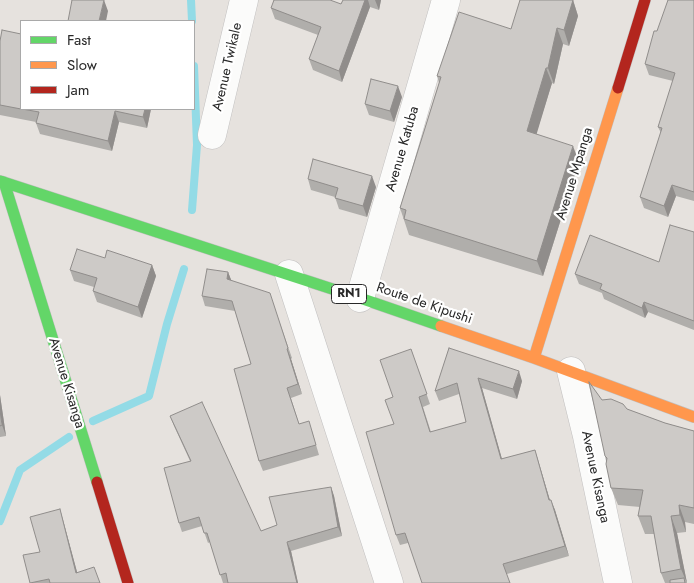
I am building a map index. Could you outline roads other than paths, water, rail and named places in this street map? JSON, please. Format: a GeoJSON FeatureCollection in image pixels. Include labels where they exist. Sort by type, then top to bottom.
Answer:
{"type":"FeatureCollection","features":[{"type":"Feature","properties":{"kind":"main road","name":"Avenue Mpanga"},"geometry":{"type":"LineString","coordinates":[[534,358],[645,0]]}},
{"type":"Feature","properties":{"kind":"main road","name":"Route de Kipushi"},"geometry":{"type":"LineString","coordinates":[[2,181],[360,298],[571,371],[694,417]]}},
{"type":"Feature","properties":{"kind":"main road","name":"Avenue Kisanga"},"geometry":{"type":"LineString","coordinates":[[2,181],[128,583]]}},
{"type":"Feature","properties":{"kind":"street","name":"Avenue Twikale"},"geometry":{"type":"LineString","coordinates":[[212,135],[244,0]]}},
{"type":"Feature","properties":{"kind":"street","name":"Avenue Katuba"},"geometry":{"type":"LineString","coordinates":[[360,298],[446,0]]}},
{"type":"Feature","properties":{"kind":"street"},"geometry":{"type":"LineString","coordinates":[[289,274],[389,583]]}},
{"type":"Feature","properties":{"kind":"street","name":"Avenue Kisanga"},"geometry":{"type":"LineString","coordinates":[[571,371],[618,583]]}},
{"type":"Feature","properties":{"kind":"waterway"},"geometry":{"type":"LineString","coordinates":[[191,0],[192,20]]}},
{"type":"Feature","properties":{"kind":"waterway"},"geometry":{"type":"LineString","coordinates":[[192,210],[197,145],[195,92]]}},
{"type":"Feature","properties":{"kind":"waterway"},"geometry":{"type":"LineString","coordinates":[[93,421],[149,396],[167,324],[184,269]]}},
{"type":"Feature","properties":{"kind":"waterway"},"geometry":{"type":"LineString","coordinates":[[0,521],[20,470],[69,437]]}}]}
